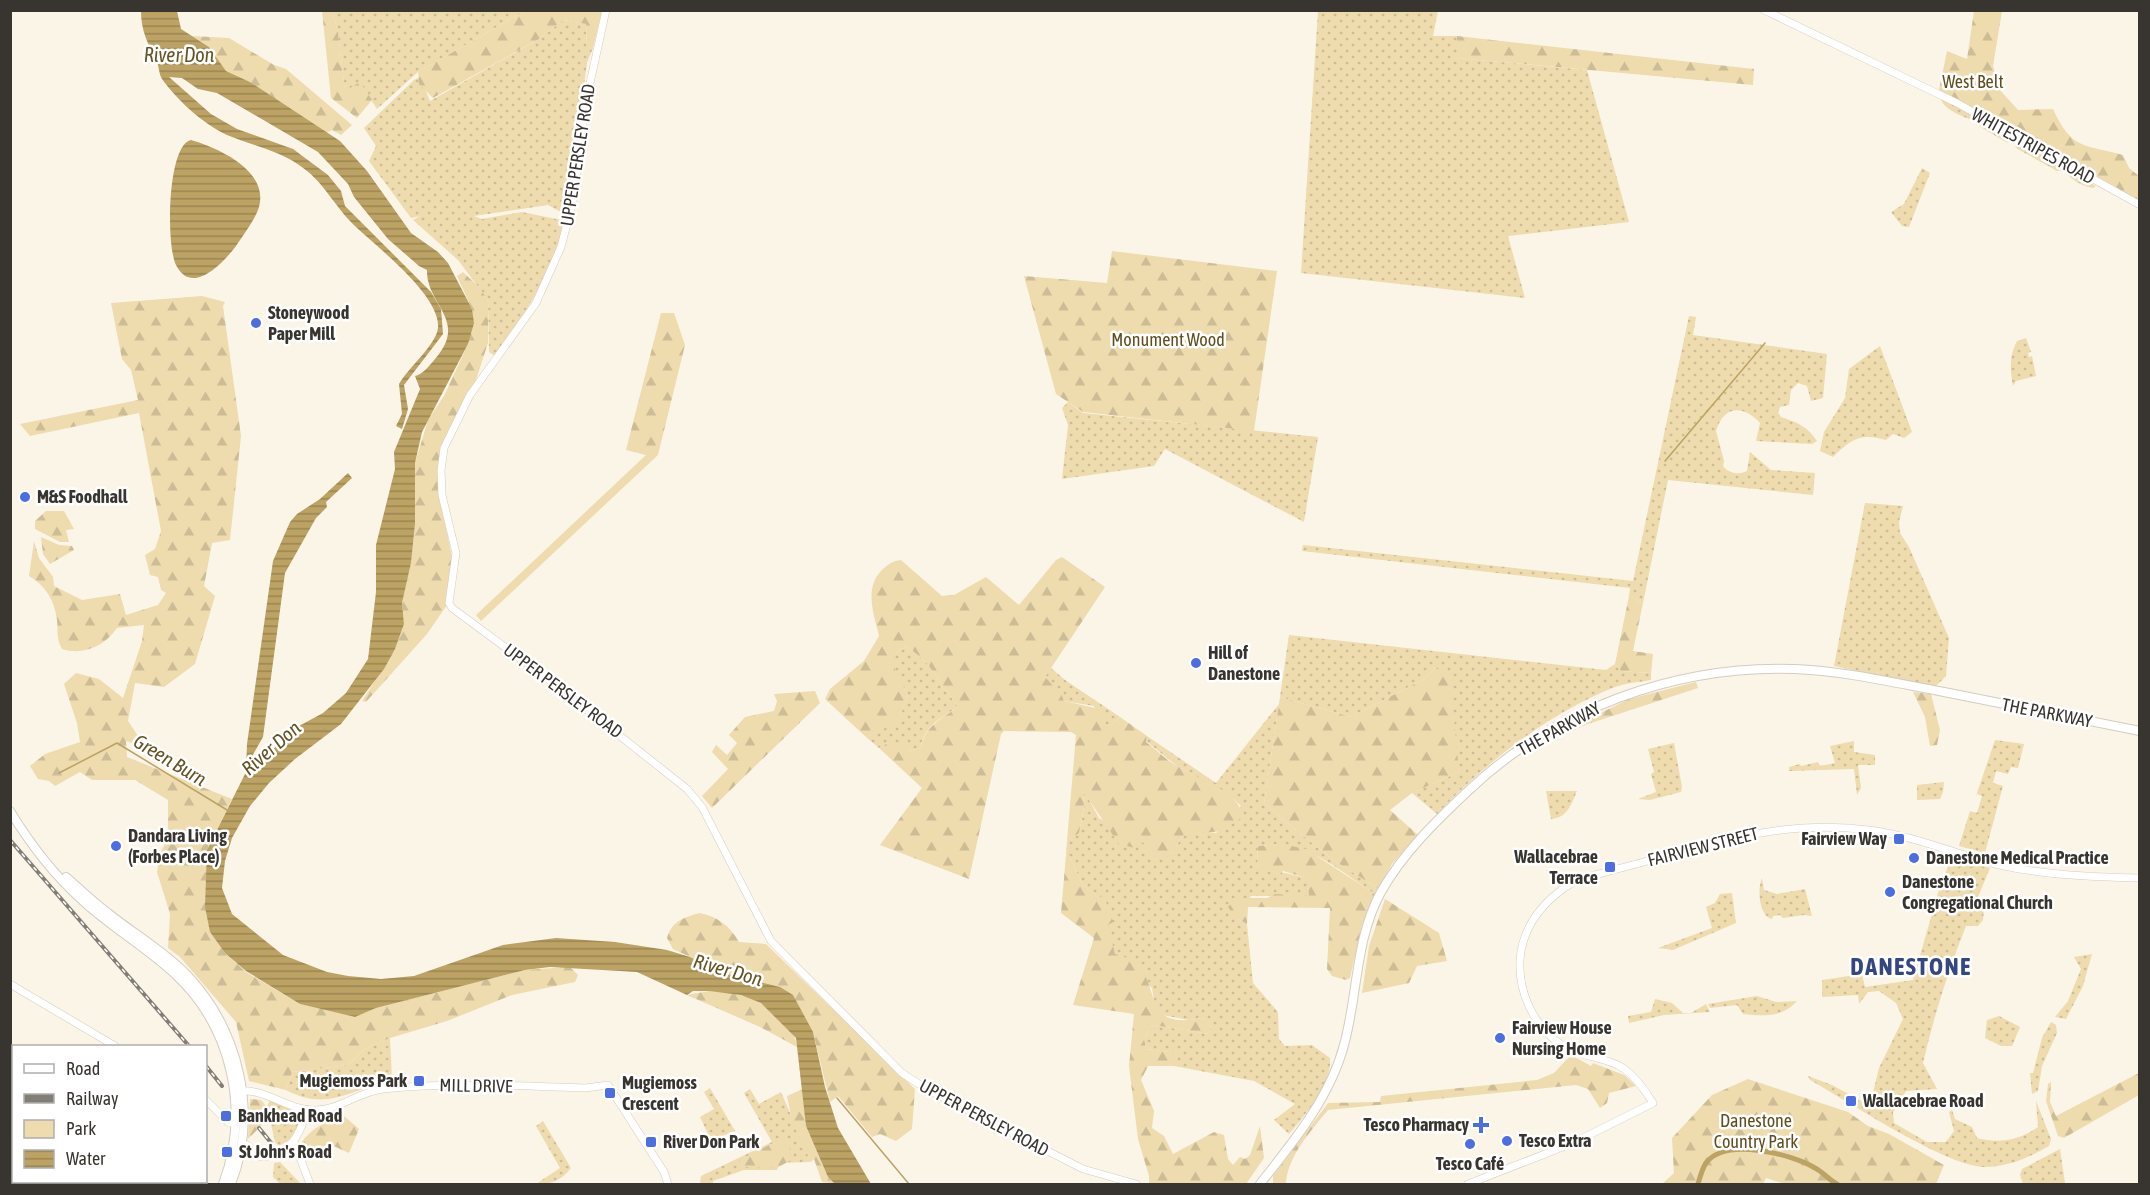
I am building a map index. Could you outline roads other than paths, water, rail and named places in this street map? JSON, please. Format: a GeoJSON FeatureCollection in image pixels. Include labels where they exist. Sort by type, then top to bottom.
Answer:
{"type":"FeatureCollection","features":[{"type":"Feature","properties":{"kind":"main road","name":"THE PARKWAY"},"geometry":{"type":"LineString","coordinates":[[1262,1183],[1302,1129],[1328,1087],[1343,1049],[1353,1009],[1366,930],[1374,906],[1390,878],[1421,838],[1482,778],[1528,743],[1572,717],[1636,692],[1689,678],[1741,670],[1791,669],[1885,681],[2139,731]]}},
{"type":"Feature","properties":{"kind":"main road"},"geometry":{"type":"LineString","coordinates":[[10,811],[38,851],[83,902],[166,966],[195,996],[220,1038],[238,1091],[242,1142],[231,1185]]}},
{"type":"Feature","properties":{"kind":"main road"},"geometry":{"type":"LineString","coordinates":[[223,1185],[235,1132],[238,1091]]}},
{"type":"Feature","properties":{"kind":"street","name":"UPPER PERSLEY ROAD"},"geometry":{"type":"LineString","coordinates":[[606,10],[585,106],[574,197],[561,247],[536,303],[465,404],[444,448],[441,471],[442,495],[456,553],[449,603],[452,608],[552,682],[687,789],[702,807],[771,941],[902,1073],[928,1090],[1083,1169],[1136,1185]]}},
{"type":"Feature","properties":{"kind":"street","name":"WHITESTRIPES ROAD"},"geometry":{"type":"LineString","coordinates":[[1764,10],[1957,103],[2139,205]]}},
{"type":"Feature","properties":{"kind":"street","name":"FAIRVIEW STREET"},"geometry":{"type":"LineString","coordinates":[[1468,1185],[1574,1143],[1653,1102],[1643,1087],[1622,1067],[1571,1050],[1544,1031],[1524,994],[1520,967],[1525,934],[1552,896],[1575,881],[1732,838],[1818,827],[1895,834],[1990,862],[2038,872],[2139,878]]}},
{"type":"Feature","properties":{"kind":"street"},"geometry":{"type":"LineString","coordinates":[[10,984],[112,1045]]}},
{"type":"Feature","properties":{"kind":"street","name":"MILL DRIVE"},"geometry":{"type":"LineString","coordinates":[[238,1091],[259,1092],[307,1110],[333,1109],[382,1089],[431,1085],[585,1088],[608,1085],[664,1172],[668,1185]]}},
{"type":"Feature","properties":{"kind":"street"},"geometry":{"type":"LineString","coordinates":[[207,1101],[229,1123]]}},
{"type":"Feature","properties":{"kind":"street"},"geometry":{"type":"LineString","coordinates":[[247,1145],[259,1156],[268,1157],[294,1142],[299,1136],[307,1110]]}},
{"type":"Feature","properties":{"kind":"street"},"geometry":{"type":"LineString","coordinates":[[294,1142],[310,1185]]}},
{"type":"Feature","properties":{"kind":"water","name":"River Don"},"geometry":{"type":"Polygon","coordinates":[[[141,11],[177,11],[181,29],[209,47],[226,71],[250,82],[340,141],[367,171],[411,233],[438,252],[448,263],[472,309],[474,323],[468,344],[422,432],[415,463],[415,524],[411,563],[402,603],[404,624],[395,649],[384,669],[341,724],[295,759],[269,783],[250,806],[232,838],[225,861],[222,888],[232,914],[283,955],[327,972],[348,976],[381,979],[414,976],[503,945],[556,938],[615,942],[667,950],[690,957],[727,974],[780,987],[793,995],[813,1032],[825,1087],[838,1128],[871,1184],[835,1184],[828,1177],[806,1126],[796,1038],[761,1003],[741,995],[693,991],[687,995],[637,972],[550,967],[525,970],[376,1008],[355,1017],[300,1004],[246,971],[225,953],[210,932],[205,907],[207,850],[246,772],[247,744],[273,561],[290,522],[348,473],[352,478],[326,502],[327,507],[316,518],[285,573],[263,737],[251,758],[253,767],[299,726],[323,713],[346,693],[368,659],[376,592],[376,545],[395,469],[394,452],[420,389],[415,376],[423,372],[435,359],[448,334],[447,323],[441,309],[443,334],[404,385],[408,409],[402,429],[396,426],[402,414],[399,384],[432,342],[438,328],[436,315],[429,300],[403,270],[350,221],[307,171],[282,155],[227,135],[200,118],[183,103],[161,77],[141,18],[141,11]],[[169,77],[211,114],[237,129],[293,149],[328,175],[341,191],[345,206],[431,292],[441,309],[428,282],[427,270],[419,266],[388,239],[354,197],[348,184],[318,152],[217,93],[198,89],[182,78],[169,77]]]}},
{"type":"Feature","properties":{"kind":"water"},"geometry":{"type":"Polygon","coordinates":[[[191,140],[215,149],[239,163],[257,182],[260,194],[255,217],[231,253],[208,274],[190,278],[183,274],[176,265],[170,218],[173,176],[177,159],[183,146],[191,140]]]}},
{"type":"Feature","properties":{"kind":"waterway"},"geometry":{"type":"LineString","coordinates":[[1665,461],[1765,343]]}},
{"type":"Feature","properties":{"kind":"waterway","name":"Green Burn"},"geometry":{"type":"LineString","coordinates":[[59,773],[117,743],[227,810]]}},
{"type":"Feature","properties":{"kind":"waterway"},"geometry":{"type":"LineString","coordinates":[[837,1098],[909,1184]]}},
{"type":"Feature","properties":{"kind":"waterway"},"geometry":{"type":"LineString","coordinates":[[1698,1184],[1706,1163],[1715,1155],[1743,1149],[1775,1153],[1791,1158],[1815,1168],[1837,1184]]}},
{"type":"Feature","properties":{"kind":"railway"},"geometry":{"type":"LineString","coordinates":[[10,840],[188,1045]]}},
{"type":"Feature","properties":{"kind":"railway"},"geometry":{"type":"LineString","coordinates":[[207,1067],[222,1086]]}},
{"type":"Feature","properties":{"kind":"railway"},"geometry":{"type":"LineString","coordinates":[[259,1128],[272,1144]]}},
{"type":"Feature","properties":{"kind":"place","name":"Stoneywood Paper Mill"},"geometry":{"type":"Point","coordinates":[256,323]}},
{"type":"Feature","properties":{"kind":"place","name":"M&S Foodhall"},"geometry":{"type":"Point","coordinates":[25,497]}},
{"type":"Feature","properties":{"kind":"place","name":"Hill of Danestone"},"geometry":{"type":"Point","coordinates":[1196,663]}},
{"type":"Feature","properties":{"kind":"place","name":"Fairview Way"},"geometry":{"type":"Point","coordinates":[1899,839]}},
{"type":"Feature","properties":{"kind":"place","name":"Dandara Living (Forbes Place)"},"geometry":{"type":"Point","coordinates":[116,846]}},
{"type":"Feature","properties":{"kind":"place","name":"Danestone Medical Practice"},"geometry":{"type":"Point","coordinates":[1914,858]}},
{"type":"Feature","properties":{"kind":"place","name":"Wallacebrae Terrace"},"geometry":{"type":"Point","coordinates":[1610,867]}},
{"type":"Feature","properties":{"kind":"place","name":"Danestone Congregational Church"},"geometry":{"type":"Point","coordinates":[1890,892]}},
{"type":"Feature","properties":{"kind":"place","name":"Fairview House Nursing Home"},"geometry":{"type":"Point","coordinates":[1500,1038]}},
{"type":"Feature","properties":{"kind":"place","name":"Mugiemoss Park"},"geometry":{"type":"Point","coordinates":[419,1081]}},
{"type":"Feature","properties":{"kind":"place","name":"Mugiemoss Crescent"},"geometry":{"type":"Point","coordinates":[610,1093]}},
{"type":"Feature","properties":{"kind":"place","name":"Wallacebrae Road"},"geometry":{"type":"Point","coordinates":[1851,1101]}},
{"type":"Feature","properties":{"kind":"place","name":"Bankhead Road"},"geometry":{"type":"Point","coordinates":[226,1116]}},
{"type":"Feature","properties":{"kind":"place","name":"Tesco Pharmacy"},"geometry":{"type":"Point","coordinates":[1481,1125]}},
{"type":"Feature","properties":{"kind":"place","name":"Tesco Extra"},"geometry":{"type":"Point","coordinates":[1507,1141]}},
{"type":"Feature","properties":{"kind":"place","name":"River Don Park"},"geometry":{"type":"Point","coordinates":[651,1142]}},
{"type":"Feature","properties":{"kind":"place","name":"Tesco Café"},"geometry":{"type":"Point","coordinates":[1470,1144]}},
{"type":"Feature","properties":{"kind":"place","name":"St John's Road"},"geometry":{"type":"Point","coordinates":[227,1152]}},
{"type":"Feature","properties":{"kind":"district","name":"DANESTONE"},"geometry":{"type":"Point","coordinates":[1911,967]}},
{"type":"Feature","properties":{"kind":"park label","name":"West Belt"},"geometry":{"type":"Point","coordinates":[1973,82]}},
{"type":"Feature","properties":{"kind":"park label","name":"Monument Wood"},"geometry":{"type":"Point","coordinates":[1168,340]}},
{"type":"Feature","properties":{"kind":"park label","name":"Danestone Country Park"},"geometry":{"type":"Point","coordinates":[1756,1131]}}]}
